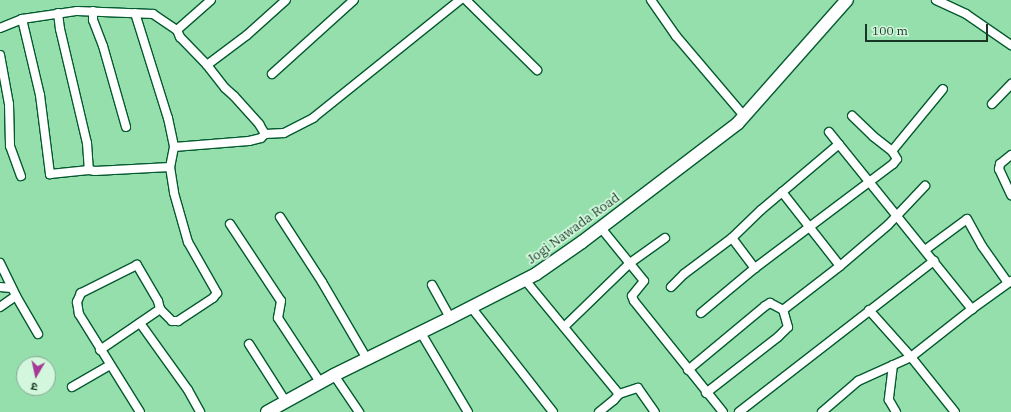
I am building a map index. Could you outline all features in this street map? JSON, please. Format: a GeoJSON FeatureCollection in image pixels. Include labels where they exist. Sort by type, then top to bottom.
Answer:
{"type":"FeatureCollection","features":[{"type":"Feature","properties":{"kind":"street"},"geometry":{"type":"LineString","coordinates":[[177,30],[211,0]]}},
{"type":"Feature","properties":{"kind":"street"},"geometry":{"type":"LineString","coordinates":[[207,66],[247,35],[286,0]]}},
{"type":"Feature","properties":{"kind":"street"},"geometry":{"type":"LineString","coordinates":[[272,74],[354,0]]}},
{"type":"Feature","properties":{"kind":"street"},"geometry":{"type":"LineString","coordinates":[[174,146],[249,141],[261,138],[265,134],[284,133],[313,118],[460,0]]}},
{"type":"Feature","properties":{"kind":"street"},"geometry":{"type":"LineString","coordinates":[[466,0],[537,70]]}},
{"type":"Feature","properties":{"kind":"street"},"geometry":{"type":"LineString","coordinates":[[651,0],[676,36],[744,116]]}},
{"type":"Feature","properties":{"kind":"street","name":"Jogi Nawada Road"},"geometry":{"type":"LineString","coordinates":[[267,412],[320,382],[421,333],[536,274],[601,228],[674,174],[744,116],[847,0]]}},
{"type":"Feature","properties":{"kind":"street"},"geometry":{"type":"LineString","coordinates":[[940,1],[966,14],[1011,45]]}},
{"type":"Feature","properties":{"kind":"street"},"geometry":{"type":"LineString","coordinates":[[0,28],[22,19],[58,12],[93,11],[154,14],[177,30],[180,37],[259,124],[265,134]]}},
{"type":"Feature","properties":{"kind":"street"},"geometry":{"type":"LineString","coordinates":[[93,11],[93,20],[103,46],[126,127]]}},
{"type":"Feature","properties":{"kind":"street"},"geometry":{"type":"LineString","coordinates":[[58,12],[60,29],[87,142],[89,170]]}},
{"type":"Feature","properties":{"kind":"street"},"geometry":{"type":"LineString","coordinates":[[135,13],[168,118],[174,146],[170,168],[174,193],[188,242],[217,293],[213,298],[178,321],[172,321],[160,310],[158,301],[137,265],[81,293],[77,302],[79,314],[140,412]]}},
{"type":"Feature","properties":{"kind":"street"},"geometry":{"type":"LineString","coordinates":[[22,19],[40,95],[50,174],[89,170],[170,168]]}},
{"type":"Feature","properties":{"kind":"street"},"geometry":{"type":"LineString","coordinates":[[0,55],[9,104],[10,146],[21,176]]}},
{"type":"Feature","properties":{"kind":"street"},"geometry":{"type":"LineString","coordinates":[[992,104],[1011,84]]}},
{"type":"Feature","properties":{"kind":"street"},"geometry":{"type":"LineString","coordinates":[[892,151],[944,89]]}},
{"type":"Feature","properties":{"kind":"street"},"geometry":{"type":"LineString","coordinates":[[701,313],[755,268],[893,164],[896,159],[892,151],[873,136],[852,116]]}},
{"type":"Feature","properties":{"kind":"street"},"geometry":{"type":"LineString","coordinates":[[829,132],[972,309]]}},
{"type":"Feature","properties":{"kind":"street"},"geometry":{"type":"LineString","coordinates":[[671,287],[684,274],[732,238],[760,210],[839,144]]}},
{"type":"Feature","properties":{"kind":"street"},"geometry":{"type":"LineString","coordinates":[[1011,155],[1000,164],[999,169],[1011,195]]}},
{"type":"Feature","properties":{"kind":"street"},"geometry":{"type":"LineString","coordinates":[[782,310],[840,266],[888,225],[925,186]]}},
{"type":"Feature","properties":{"kind":"street"},"geometry":{"type":"LineString","coordinates":[[782,192],[840,266]]}},
{"type":"Feature","properties":{"kind":"street"},"geometry":{"type":"LineString","coordinates":[[280,217],[322,282],[367,359]]}},
{"type":"Feature","properties":{"kind":"street"},"geometry":{"type":"LineString","coordinates":[[822,412],[858,382],[911,357],[972,309],[1010,282],[982,246],[967,219],[925,250]]}},
{"type":"Feature","properties":{"kind":"street"},"geometry":{"type":"LineString","coordinates":[[230,224],[281,301],[278,318],[320,382]]}},
{"type":"Feature","properties":{"kind":"street"},"geometry":{"type":"LineString","coordinates":[[601,228],[644,281],[632,296],[634,301],[706,393],[723,412]]}},
{"type":"Feature","properties":{"kind":"street"},"geometry":{"type":"LineString","coordinates":[[564,327],[630,263],[665,238]]}},
{"type":"Feature","properties":{"kind":"street"},"geometry":{"type":"LineString","coordinates":[[732,238],[755,268]]}},
{"type":"Feature","properties":{"kind":"street"},"geometry":{"type":"LineString","coordinates":[[739,412],[803,364],[808,358],[869,310],[934,261]]}},
{"type":"Feature","properties":{"kind":"street"},"geometry":{"type":"LineString","coordinates":[[0,263],[11,288],[38,334]]}},
{"type":"Feature","properties":{"kind":"street"},"geometry":{"type":"LineString","coordinates":[[525,280],[619,394]]}},
{"type":"Feature","properties":{"kind":"street"},"geometry":{"type":"LineString","coordinates":[[432,285],[450,318]]}},
{"type":"Feature","properties":{"kind":"street"},"geometry":{"type":"LineString","coordinates":[[0,287],[11,288]]}},
{"type":"Feature","properties":{"kind":"street"},"geometry":{"type":"LineString","coordinates":[[0,307],[16,296]]}},
{"type":"Feature","properties":{"kind":"street"},"geometry":{"type":"LineString","coordinates":[[688,370],[765,306],[770,303],[782,310],[788,327],[778,337],[706,393]]}},
{"type":"Feature","properties":{"kind":"street"},"geometry":{"type":"LineString","coordinates":[[471,307],[553,412]]}},
{"type":"Feature","properties":{"kind":"street"},"geometry":{"type":"LineString","coordinates":[[100,350],[160,310]]}},
{"type":"Feature","properties":{"kind":"street"},"geometry":{"type":"LineString","coordinates":[[869,310],[911,357],[955,412]]}},
{"type":"Feature","properties":{"kind":"street"},"geometry":{"type":"LineString","coordinates":[[140,323],[188,390],[200,412]]}},
{"type":"Feature","properties":{"kind":"street"},"geometry":{"type":"LineString","coordinates":[[421,333],[468,412]]}},
{"type":"Feature","properties":{"kind":"street"},"geometry":{"type":"LineString","coordinates":[[249,344],[286,402]]}},
{"type":"Feature","properties":{"kind":"street"},"geometry":{"type":"LineString","coordinates":[[72,387],[110,365]]}},
{"type":"Feature","properties":{"kind":"street"},"geometry":{"type":"LineString","coordinates":[[893,365],[889,400],[896,412]]}},
{"type":"Feature","properties":{"kind":"street"},"geometry":{"type":"LineString","coordinates":[[334,375],[358,412]]}},
{"type":"Feature","properties":{"kind":"street"},"geometry":{"type":"LineString","coordinates":[[599,412],[619,394],[638,388],[655,412]]}},
{"type":"Feature","properties":{"kind":"street"},"geometry":{"type":"LineString","coordinates":[[831,405],[837,412]]}}]}
